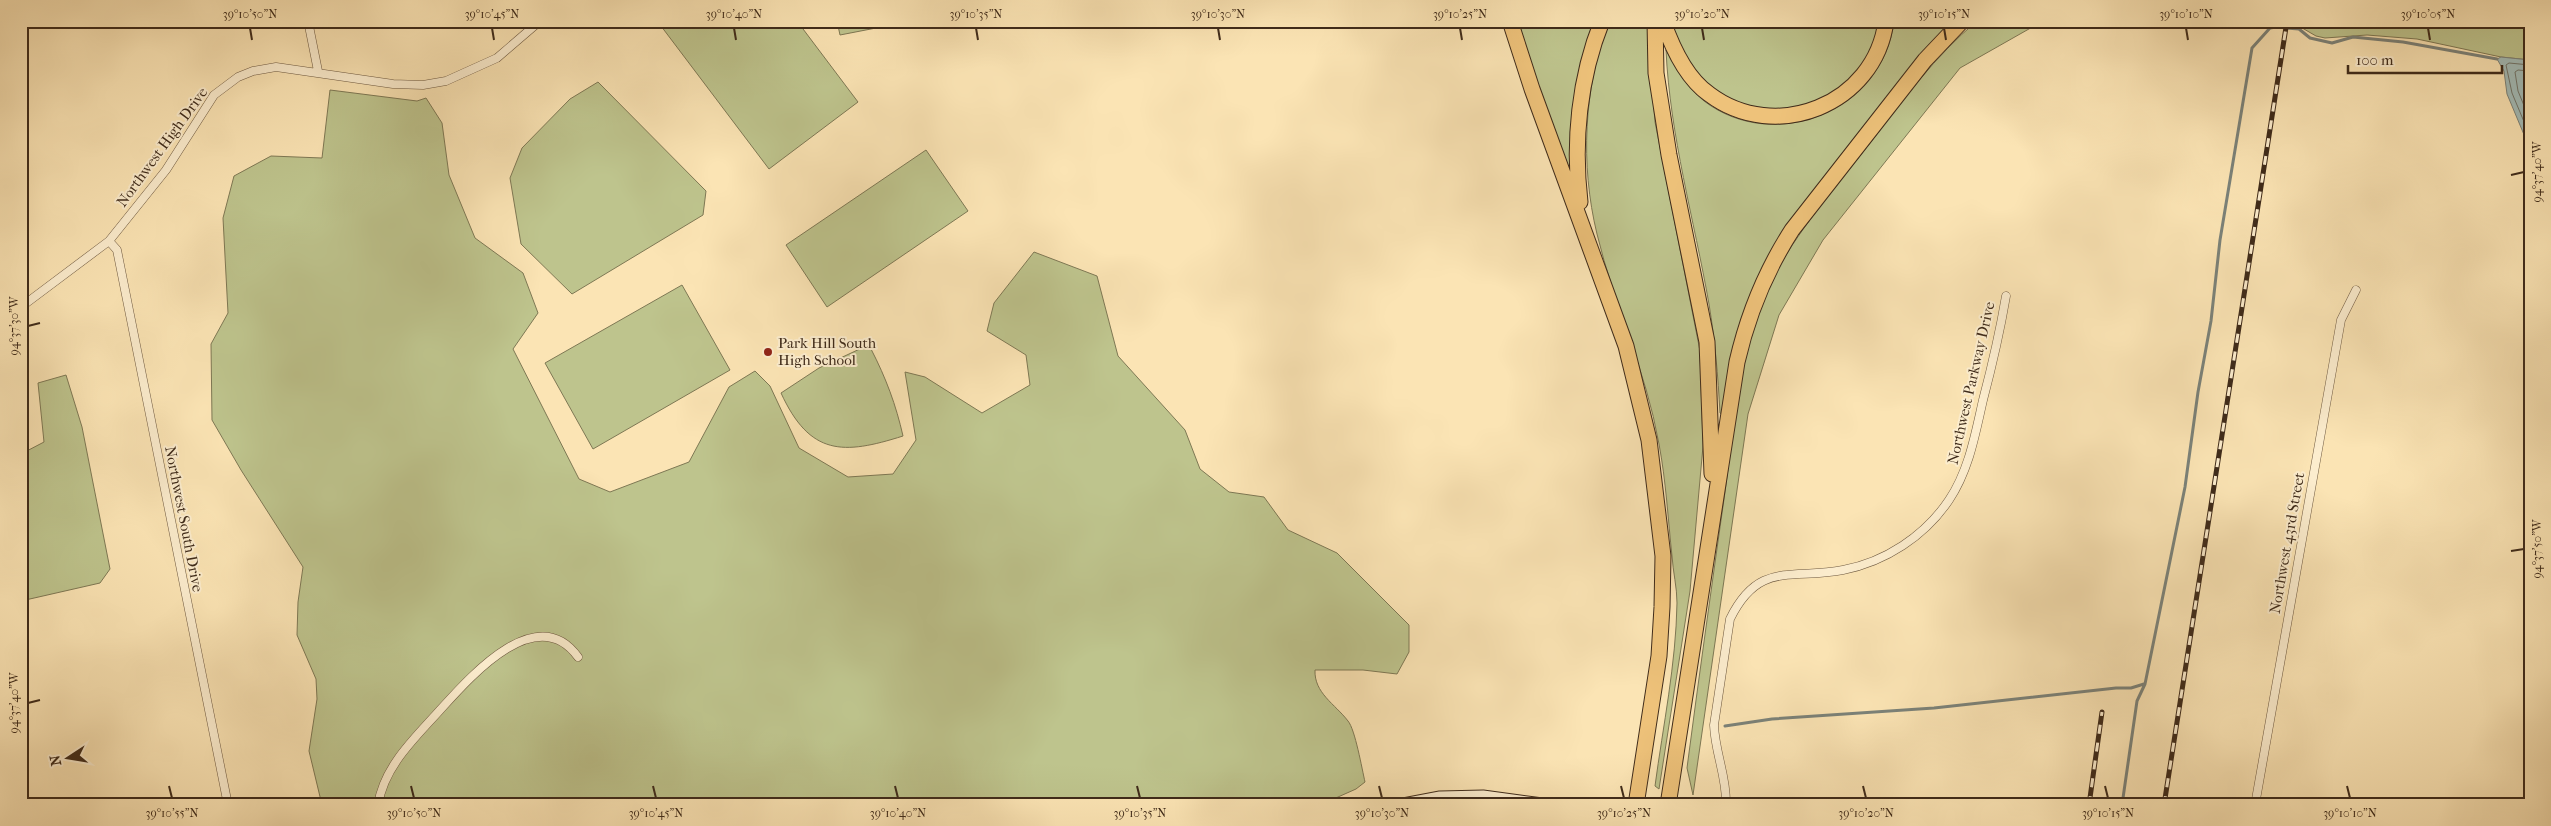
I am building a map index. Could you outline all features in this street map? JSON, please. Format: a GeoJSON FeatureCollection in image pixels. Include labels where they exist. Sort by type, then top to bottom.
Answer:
{"type":"FeatureCollection","features":[{"type":"Feature","properties":{"kind":"highway"},"geometry":{"type":"LineString","coordinates":[[1500,21],[1532,89]]}},
{"type":"Feature","properties":{"kind":"highway"},"geometry":{"type":"LineString","coordinates":[[1510,21],[1532,89],[1626,346],[1649,440],[1663,556],[1659,656],[1636,805]]}},
{"type":"Feature","properties":{"kind":"highway"},"geometry":{"type":"LineString","coordinates":[[1588,240],[1578,192],[1578,137],[1584,83],[1602,21]]}},
{"type":"Feature","properties":{"kind":"highway"},"geometry":{"type":"LineString","coordinates":[[1655,21],[1657,82],[1669,156],[1707,342],[1714,505]]}},
{"type":"Feature","properties":{"kind":"highway"},"geometry":{"type":"LineString","coordinates":[[1662,21],[1678,55],[1702,89],[1735,109],[1773,117],[1788,117],[1818,109],[1845,94],[1875,58],[1886,21]]}},
{"type":"Feature","properties":{"kind":"highway"},"geometry":{"type":"LineString","coordinates":[[1668,805],[1714,505],[1743,337],[1766,274],[1792,230],[1925,60],[1962,21]]}},
{"type":"Feature","properties":{"kind":"street"},"geometry":{"type":"LineString","coordinates":[[308,21],[318,71]]}},
{"type":"Feature","properties":{"kind":"street","name":"Northwest High Drive"},"geometry":{"type":"LineString","coordinates":[[21,306],[109,241],[166,170],[214,95],[238,77],[260,69],[276,67],[318,71],[393,84],[423,85],[446,81],[482,67],[497,58],[540,21]]}},
{"type":"Feature","properties":{"kind":"street","name":"Northwest South Drive"},"geometry":{"type":"LineString","coordinates":[[109,241],[117,250],[228,805]]}},
{"type":"Feature","properties":{"kind":"street","name":"Northwest 43rd Street"},"geometry":{"type":"LineString","coordinates":[[2255,805],[2340,320],[2356,290]]}},
{"type":"Feature","properties":{"kind":"street","name":"Northwest Parkway Drive"},"geometry":{"type":"LineString","coordinates":[[1726,805],[1727,786],[1714,725],[1730,619],[1737,605],[1758,584],[1778,575],[1844,570],[1877,560],[1907,543],[1933,520],[1954,492],[1969,461],[2006,296]]}},
{"type":"Feature","properties":{"kind":"street"},"geometry":{"type":"LineString","coordinates":[[378,805],[388,774],[399,758],[459,690],[490,660],[525,640],[542,636],[569,644],[578,658]]}},
{"type":"Feature","properties":{"kind":"street"},"geometry":{"type":"LineString","coordinates":[[1398,805],[1440,797],[1483,796],[1550,805]]}},
{"type":"Feature","properties":{"kind":"green space"},"geometry":{"type":"Polygon","coordinates":[[[667,21],[797,21],[858,102],[769,169],[661,26],[667,21]]]}},
{"type":"Feature","properties":{"kind":"green space"},"geometry":{"type":"Polygon","coordinates":[[[837,21],[875,21],[876,28],[840,35],[837,21]]]}},
{"type":"Feature","properties":{"kind":"green space"},"geometry":{"type":"Polygon","coordinates":[[[1515,21],[1595,21],[1573,177],[1569,178],[1515,21]]]}},
{"type":"Feature","properties":{"kind":"green space"},"geometry":{"type":"Polygon","coordinates":[[[1608,21],[1647,21],[1655,122],[1700,351],[1703,446],[1690,591],[1659,789],[1655,786],[1672,672],[1677,597],[1659,444],[1646,390],[1604,260],[1597,234],[1588,181],[1587,127],[1589,100],[1600,47],[1608,21]]]}},
{"type":"Feature","properties":{"kind":"green space"},"geometry":{"type":"Polygon","coordinates":[[[1671,21],[1881,21],[1869,55],[1857,73],[1842,88],[1825,99],[1806,106],[1766,109],[1746,105],[1727,97],[1702,80],[1690,65],[1681,48],[1671,21]]]}},
{"type":"Feature","properties":{"kind":"green space"},"geometry":{"type":"Polygon","coordinates":[[[1894,21],[1955,21],[1787,228],[1723,415],[1720,413],[1716,358],[1709,304],[1672,114],[1666,50],[1687,84],[1704,101],[1732,117],[1762,124],[1793,123],[1822,115],[1848,100],[1870,79],[1886,52],[1894,21]]]}},
{"type":"Feature","properties":{"kind":"green space"},"geometry":{"type":"Polygon","coordinates":[[[1977,21],[2043,21],[1960,68],[1823,240],[1779,315],[1748,414],[1693,795],[1687,768],[1735,412],[1745,357],[1760,305],[1781,263],[1817,210],[1920,79],[1947,49],[1977,21]]]}},
{"type":"Feature","properties":{"kind":"green space"},"geometry":{"type":"Polygon","coordinates":[[[2299,21],[2530,21],[2530,60],[2501,57],[2417,39],[2367,35],[2325,38],[2316,36],[2297,25],[2299,21]]]}},
{"type":"Feature","properties":{"kind":"green space"},"geometry":{"type":"Polygon","coordinates":[[[598,82],[706,191],[703,215],[572,294],[521,244],[510,178],[522,148],[570,99],[598,82]]]}},
{"type":"Feature","properties":{"kind":"green space"},"geometry":{"type":"Polygon","coordinates":[[[330,90],[417,101],[426,98],[442,123],[449,175],[475,238],[523,273],[538,313],[513,349],[579,479],[610,492],[689,462],[729,387],[755,371],[770,386],[799,448],[848,477],[893,474],[916,440],[905,372],[925,377],[982,413],[1030,385],[1026,355],[987,331],[994,303],[1034,252],[1097,276],[1118,356],[1185,430],[1200,469],[1229,492],[1264,497],[1288,530],[1337,553],[1409,625],[1409,652],[1397,674],[1363,670],[1315,670],[1318,685],[1322,692],[1351,725],[1365,782],[1356,789],[1320,805],[322,805],[309,751],[317,699],[316,679],[297,635],[298,602],[303,567],[241,470],[212,420],[211,344],[228,313],[223,218],[234,176],[271,156],[322,158],[330,90]]]}},
{"type":"Feature","properties":{"kind":"green space"},"geometry":{"type":"Polygon","coordinates":[[[926,150],[968,211],[827,307],[786,245],[926,150]]]}},
{"type":"Feature","properties":{"kind":"green space"},"geometry":{"type":"Polygon","coordinates":[[[682,285],[730,370],[593,449],[545,363],[682,285]]]}},
{"type":"Feature","properties":{"kind":"green space"},"geometry":{"type":"Polygon","coordinates":[[[864,347],[871,349],[881,370],[894,402],[903,436],[863,446],[846,447],[830,445],[817,439],[804,429],[792,414],[781,393],[819,368],[864,347]]]}},
{"type":"Feature","properties":{"kind":"green space"},"geometry":{"type":"Polygon","coordinates":[[[66,375],[82,427],[110,569],[100,583],[21,601],[21,454],[44,442],[38,383],[66,375]]]}},
{"type":"Feature","properties":{"kind":"water"},"geometry":{"type":"Polygon","coordinates":[[[2501,57],[2530,60],[2530,149],[2507,94],[2504,71],[2497,59],[2501,57]]]}},
{"type":"Feature","properties":{"kind":"waterway"},"geometry":{"type":"LineString","coordinates":[[2122,805],[2137,701],[2145,684],[2185,487],[2198,392],[2211,321],[2220,240],[2252,48],[2270,28],[2276,27],[2299,29],[2310,38],[2332,43],[2353,37],[2403,42],[2497,59]]}},
{"type":"Feature","properties":{"kind":"waterway"},"geometry":{"type":"LineString","coordinates":[[1725,726],[1772,719],[1934,708],[2116,688],[2131,688],[2144,684]]}},
{"type":"Feature","properties":{"kind":"railway"},"geometry":{"type":"LineString","coordinates":[[2164,805],[2287,21]]}},
{"type":"Feature","properties":{"kind":"railway"},"geometry":{"type":"LineString","coordinates":[[2089,805],[2102,712]]}},
{"type":"Feature","properties":{"kind":"place","name":"Park Hill South High School"},"geometry":{"type":"Point","coordinates":[768,352]}}]}
